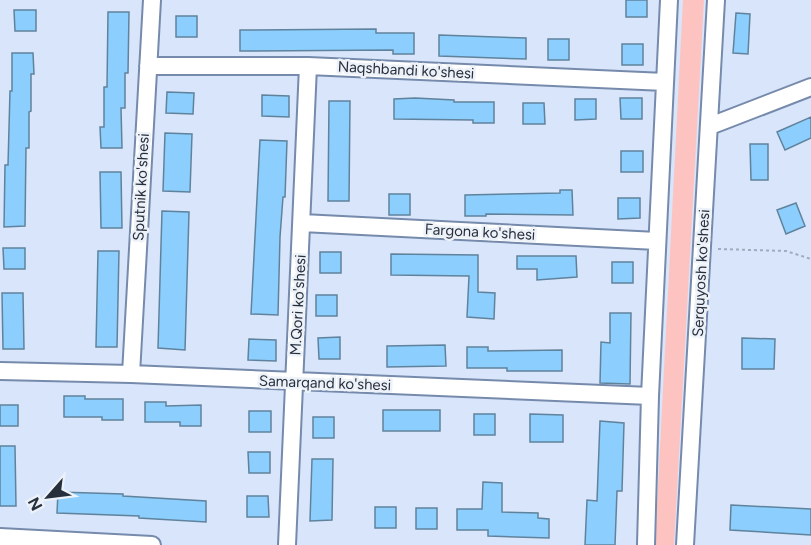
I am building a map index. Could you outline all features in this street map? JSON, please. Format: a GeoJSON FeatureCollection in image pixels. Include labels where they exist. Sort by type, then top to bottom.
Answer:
{"type":"FeatureCollection","features":[{"type":"Feature","properties":{"kind":"street","name":"Sputnik ko'shesi"},"geometry":{"type":"LineString","coordinates":[[131,374],[153,0]]}},
{"type":"Feature","properties":{"kind":"street"},"geometry":{"type":"LineString","coordinates":[[646,545],[650,396],[669,0]]}},
{"type":"Feature","properties":{"kind":"street","name":"Serquyosh ko'shesi"},"geometry":{"type":"LineString","coordinates":[[685,545],[716,0]]}},
{"type":"Feature","properties":{"kind":"street","name":"Naqshbandi ko'shesi"},"geometry":{"type":"LineString","coordinates":[[148,66],[308,66],[665,82]]}},
{"type":"Feature","properties":{"kind":"street","name":"M.Qori ko'shesi"},"geometry":{"type":"LineString","coordinates":[[287,545],[308,66]]}},
{"type":"Feature","properties":{"kind":"street"},"geometry":{"type":"LineString","coordinates":[[710,126],[811,87]]}},
{"type":"Feature","properties":{"kind":"street","name":"Fargona ko'shesi"},"geometry":{"type":"LineString","coordinates":[[302,223],[657,241]]}},
{"type":"Feature","properties":{"kind":"street","name":"Samarqand ko'shesi"},"geometry":{"type":"LineString","coordinates":[[0,371],[131,374],[650,396]]}},
{"type":"Feature","properties":{"kind":"street"},"geometry":{"type":"LineString","coordinates":[[0,537],[152,545]]}},
{"type":"Feature","properties":{"kind":"path"},"geometry":{"type":"LineString","coordinates":[[703,249],[786,251],[811,259]]}},
{"type":"Feature","properties":{"kind":"shaded area"},"geometry":{"type":"Polygon","coordinates":[[[683,0],[704,0],[674,545],[655,545],[683,0]]]}},
{"type":"Feature","properties":{"kind":"building"},"geometry":{"type":"Polygon","coordinates":[[[626,0],[647,0],[647,17],[626,17],[626,0]]]}},
{"type":"Feature","properties":{"kind":"building"},"geometry":{"type":"Polygon","coordinates":[[[14,10],[36,10],[36,31],[15,31],[14,10]]]}},
{"type":"Feature","properties":{"kind":"building"},"geometry":{"type":"Polygon","coordinates":[[[108,12],[129,12],[128,73],[125,73],[125,108],[121,108],[122,148],[101,148],[100,127],[104,127],[104,87],[107,87],[108,12]]]}},
{"type":"Feature","properties":{"kind":"building"},"geometry":{"type":"Polygon","coordinates":[[[736,13],[750,14],[748,54],[733,53],[736,13]]]}},
{"type":"Feature","properties":{"kind":"building"},"geometry":{"type":"Polygon","coordinates":[[[176,16],[197,16],[197,37],[176,37],[176,16]]]}},
{"type":"Feature","properties":{"kind":"building"},"geometry":{"type":"Polygon","coordinates":[[[376,29],[376,33],[414,33],[414,54],[393,54],[393,50],[240,51],[240,30],[376,29]]]}},
{"type":"Feature","properties":{"kind":"building"},"geometry":{"type":"Polygon","coordinates":[[[439,35],[526,38],[526,59],[439,56],[439,35]]]}},
{"type":"Feature","properties":{"kind":"building"},"geometry":{"type":"Polygon","coordinates":[[[548,39],[569,39],[569,60],[548,60],[548,39]]]}},
{"type":"Feature","properties":{"kind":"building"},"geometry":{"type":"Polygon","coordinates":[[[622,44],[643,44],[643,65],[622,65],[622,44]]]}},
{"type":"Feature","properties":{"kind":"building"},"geometry":{"type":"Polygon","coordinates":[[[12,53],[33,53],[34,74],[31,74],[29,148],[26,148],[25,226],[4,227],[5,165],[8,165],[12,53]]]}},
{"type":"Feature","properties":{"kind":"building"},"geometry":{"type":"Polygon","coordinates":[[[167,92],[194,93],[193,114],[166,113],[167,92]]]}},
{"type":"Feature","properties":{"kind":"building"},"geometry":{"type":"Polygon","coordinates":[[[262,95],[289,96],[289,117],[262,116],[262,95]]]}},
{"type":"Feature","properties":{"kind":"building"},"geometry":{"type":"Polygon","coordinates":[[[620,98],[642,98],[642,119],[621,119],[620,98]]]}},
{"type":"Feature","properties":{"kind":"building"},"geometry":{"type":"Polygon","coordinates":[[[394,99],[454,100],[454,102],[494,102],[494,123],[473,123],[473,120],[394,119],[394,99]]]}},
{"type":"Feature","properties":{"kind":"building"},"geometry":{"type":"Polygon","coordinates":[[[575,99],[596,99],[596,119],[575,120],[575,99]]]}},
{"type":"Feature","properties":{"kind":"building"},"geometry":{"type":"Polygon","coordinates":[[[329,101],[350,101],[349,201],[328,201],[329,101]]]}},
{"type":"Feature","properties":{"kind":"building"},"geometry":{"type":"Polygon","coordinates":[[[523,103],[544,103],[545,124],[523,124],[523,103]]]}},
{"type":"Feature","properties":{"kind":"building"},"geometry":{"type":"Polygon","coordinates":[[[811,117],[811,138],[785,150],[777,132],[811,117]]]}},
{"type":"Feature","properties":{"kind":"building"},"geometry":{"type":"Polygon","coordinates":[[[165,133],[192,134],[190,192],[163,191],[165,133]]]}},
{"type":"Feature","properties":{"kind":"building"},"geometry":{"type":"Polygon","coordinates":[[[260,140],[287,141],[285,197],[283,197],[280,237],[278,315],[251,314],[260,140]]]}},
{"type":"Feature","properties":{"kind":"building"},"geometry":{"type":"Polygon","coordinates":[[[750,144],[768,144],[768,180],[751,180],[750,144]]]}},
{"type":"Feature","properties":{"kind":"building"},"geometry":{"type":"Polygon","coordinates":[[[621,151],[643,151],[643,172],[621,172],[621,151]]]}},
{"type":"Feature","properties":{"kind":"building"},"geometry":{"type":"Polygon","coordinates":[[[100,172],[121,172],[122,228],[101,228],[100,172]]]}},
{"type":"Feature","properties":{"kind":"building"},"geometry":{"type":"Polygon","coordinates":[[[560,190],[572,190],[573,215],[486,214],[486,216],[465,216],[465,195],[560,193],[560,190]]]}},
{"type":"Feature","properties":{"kind":"building"},"geometry":{"type":"Polygon","coordinates":[[[389,194],[410,194],[410,215],[389,215],[389,194]]]}},
{"type":"Feature","properties":{"kind":"building"},"geometry":{"type":"Polygon","coordinates":[[[618,198],[640,198],[640,218],[618,219],[618,198]]]}},
{"type":"Feature","properties":{"kind":"building"},"geometry":{"type":"Polygon","coordinates":[[[796,203],[805,226],[786,234],[777,210],[796,203]]]}},
{"type":"Feature","properties":{"kind":"building"},"geometry":{"type":"Polygon","coordinates":[[[162,211],[189,212],[185,350],[158,348],[162,211]]]}},
{"type":"Feature","properties":{"kind":"building"},"geometry":{"type":"Polygon","coordinates":[[[3,248],[25,248],[25,269],[4,269],[3,248]]]}},
{"type":"Feature","properties":{"kind":"building"},"geometry":{"type":"Polygon","coordinates":[[[98,251],[119,251],[117,347],[96,347],[98,251]]]}},
{"type":"Feature","properties":{"kind":"building"},"geometry":{"type":"Polygon","coordinates":[[[320,252],[341,252],[341,273],[320,273],[320,252]]]}},
{"type":"Feature","properties":{"kind":"building"},"geometry":{"type":"Polygon","coordinates":[[[391,254],[478,255],[478,292],[495,293],[494,319],[467,317],[469,276],[391,275],[391,254]]]}},
{"type":"Feature","properties":{"kind":"building"},"geometry":{"type":"Polygon","coordinates":[[[517,256],[576,256],[577,277],[537,280],[537,269],[517,269],[517,256]]]}},
{"type":"Feature","properties":{"kind":"building"},"geometry":{"type":"Polygon","coordinates":[[[612,262],[633,262],[633,283],[612,283],[612,262]]]}},
{"type":"Feature","properties":{"kind":"building"},"geometry":{"type":"Polygon","coordinates":[[[2,293],[23,293],[24,349],[3,349],[2,293]]]}},
{"type":"Feature","properties":{"kind":"building"},"geometry":{"type":"Polygon","coordinates":[[[316,295],[337,295],[337,316],[316,316],[316,295]]]}},
{"type":"Feature","properties":{"kind":"building"},"geometry":{"type":"Polygon","coordinates":[[[610,313],[631,313],[630,384],[600,383],[601,342],[610,343],[610,313]]]}},
{"type":"Feature","properties":{"kind":"building"},"geometry":{"type":"Polygon","coordinates":[[[340,337],[340,359],[319,359],[318,338],[340,337]]]}},
{"type":"Feature","properties":{"kind":"building"},"geometry":{"type":"Polygon","coordinates":[[[742,338],[775,339],[774,369],[742,369],[742,338]]]}},
{"type":"Feature","properties":{"kind":"building"},"geometry":{"type":"Polygon","coordinates":[[[249,339],[276,340],[276,361],[248,360],[249,339]]]}},
{"type":"Feature","properties":{"kind":"building"},"geometry":{"type":"Polygon","coordinates":[[[445,345],[446,366],[387,367],[387,346],[445,345]]]}},
{"type":"Feature","properties":{"kind":"building"},"geometry":{"type":"Polygon","coordinates":[[[467,347],[488,347],[488,351],[562,350],[562,371],[467,368],[467,347]]]}},
{"type":"Feature","properties":{"kind":"building"},"geometry":{"type":"Polygon","coordinates":[[[64,396],[85,396],[85,399],[123,399],[123,420],[102,420],[102,417],[64,417],[64,396]]]}},
{"type":"Feature","properties":{"kind":"building"},"geometry":{"type":"Polygon","coordinates":[[[145,402],[166,402],[166,406],[201,405],[201,426],[180,426],[180,422],[145,422],[145,402]]]}},
{"type":"Feature","properties":{"kind":"building"},"geometry":{"type":"Polygon","coordinates":[[[0,405],[18,405],[18,426],[0,426],[0,405]]]}},
{"type":"Feature","properties":{"kind":"building"},"geometry":{"type":"Polygon","coordinates":[[[383,410],[440,410],[440,431],[383,431],[383,410]]]}},
{"type":"Feature","properties":{"kind":"building"},"geometry":{"type":"Polygon","coordinates":[[[249,411],[271,411],[271,432],[249,432],[249,411]]]}},
{"type":"Feature","properties":{"kind":"building"},"geometry":{"type":"Polygon","coordinates":[[[474,414],[495,414],[495,435],[474,435],[474,414]]]}},
{"type":"Feature","properties":{"kind":"building"},"geometry":{"type":"Polygon","coordinates":[[[530,414],[563,415],[563,442],[530,442],[530,414]]]}},
{"type":"Feature","properties":{"kind":"building"},"geometry":{"type":"Polygon","coordinates":[[[313,417],[334,417],[334,438],[313,438],[313,417]]]}},
{"type":"Feature","properties":{"kind":"building"},"geometry":{"type":"Polygon","coordinates":[[[600,421],[624,423],[622,491],[617,491],[615,545],[585,545],[587,500],[597,501],[600,421]]]}},
{"type":"Feature","properties":{"kind":"building"},"geometry":{"type":"Polygon","coordinates":[[[0,446],[15,446],[16,506],[0,506],[0,446]]]}},
{"type":"Feature","properties":{"kind":"building"},"geometry":{"type":"Polygon","coordinates":[[[248,452],[270,452],[270,473],[249,473],[248,452]]]}},
{"type":"Feature","properties":{"kind":"building"},"geometry":{"type":"Polygon","coordinates":[[[312,459],[333,459],[332,520],[310,521],[312,459]]]}},
{"type":"Feature","properties":{"kind":"building"},"geometry":{"type":"Polygon","coordinates":[[[483,482],[502,483],[502,512],[538,513],[538,518],[549,519],[549,538],[488,536],[488,530],[457,530],[457,509],[482,509],[483,482]]]}},
{"type":"Feature","properties":{"kind":"building"},"geometry":{"type":"Polygon","coordinates":[[[58,492],[123,494],[123,496],[206,501],[206,522],[139,518],[139,516],[57,513],[58,492]]]}},
{"type":"Feature","properties":{"kind":"building"},"geometry":{"type":"Polygon","coordinates":[[[247,496],[268,496],[269,517],[247,517],[247,496]]]}},
{"type":"Feature","properties":{"kind":"building"},"geometry":{"type":"Polygon","coordinates":[[[731,505],[811,509],[811,535],[730,530],[731,505]]]}},
{"type":"Feature","properties":{"kind":"building"},"geometry":{"type":"Polygon","coordinates":[[[375,507],[396,507],[396,528],[375,528],[375,507]]]}},
{"type":"Feature","properties":{"kind":"building"},"geometry":{"type":"Polygon","coordinates":[[[416,508],[437,508],[437,529],[416,529],[416,508]]]}}]}
